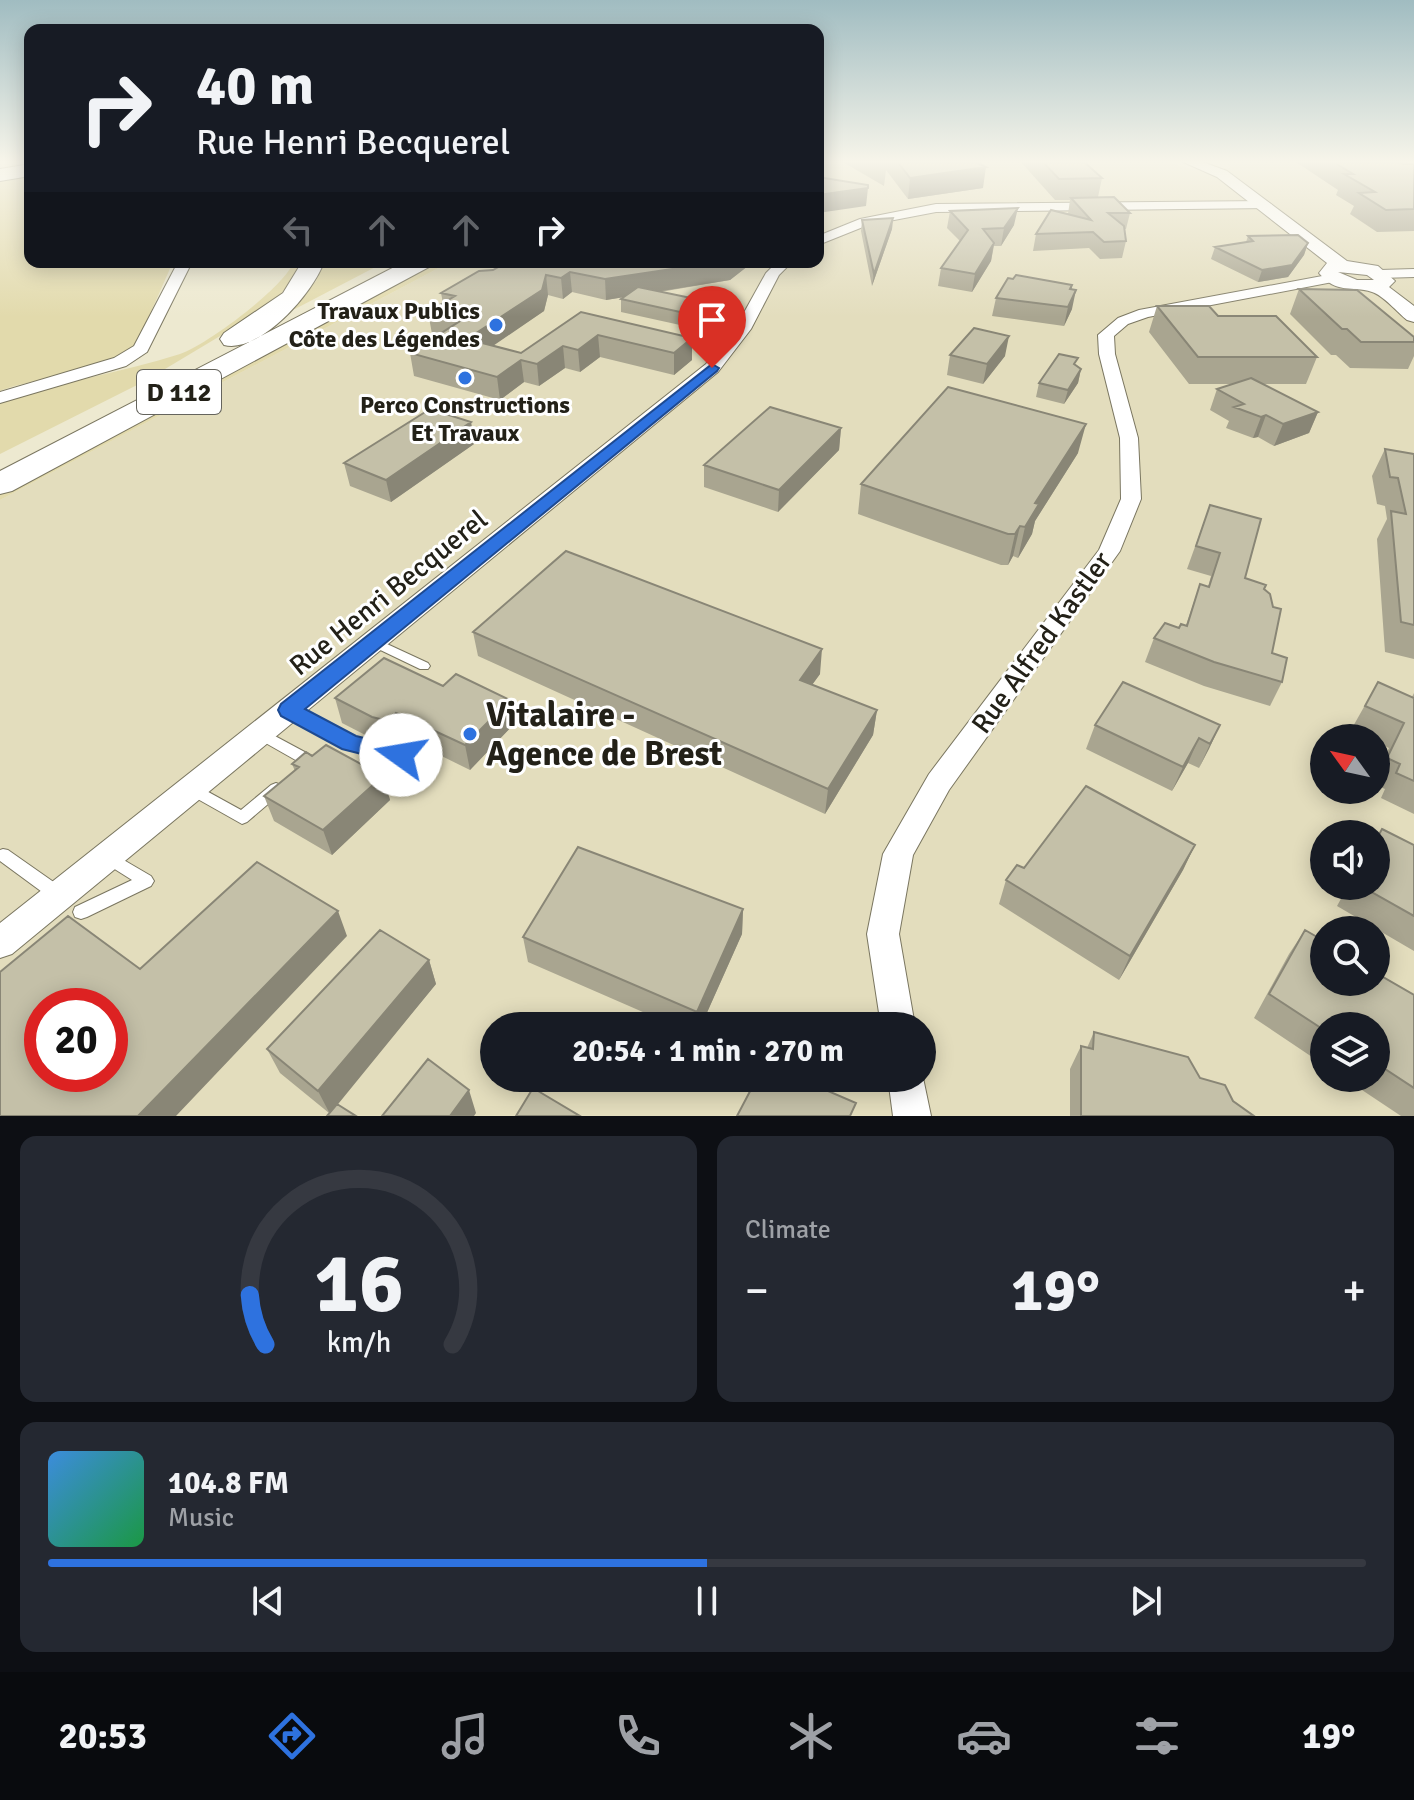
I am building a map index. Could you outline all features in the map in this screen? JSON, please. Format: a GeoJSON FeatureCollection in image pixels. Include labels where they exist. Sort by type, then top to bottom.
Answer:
{"type":"FeatureCollection","features":[{"type":"Feature","properties":{"kind":"main road"},"geometry":{"type":"LineString","coordinates":[[0,467],[260,323],[290,301],[311,268]]}},
{"type":"Feature","properties":{"kind":"main road","name":"D 112"},"geometry":{"type":"LineString","coordinates":[[0,467],[389,268]]}},
{"type":"Feature","properties":{"kind":"main road"},"geometry":{"type":"LineString","coordinates":[[357,297],[410,268]]}},
{"type":"Feature","properties":{"kind":"main road"},"geometry":{"type":"LineString","coordinates":[[357,297],[417,268]]}},
{"type":"Feature","properties":{"kind":"main road","name":"D 112"},"geometry":{"type":"LineString","coordinates":[[0,484],[357,297]]}},
{"type":"Feature","properties":{"kind":"street"},"geometry":{"type":"LineString","coordinates":[[824,239],[865,222],[910,213]]}},
{"type":"Feature","properties":{"kind":"street"},"geometry":{"type":"LineString","coordinates":[[1260,213],[1284,220]]}},
{"type":"Feature","properties":{"kind":"street"},"geometry":{"type":"LineString","coordinates":[[1276,213],[1338,272],[1358,286],[1414,273]]}},
{"type":"Feature","properties":{"kind":"street"},"geometry":{"type":"LineString","coordinates":[[0,398],[120,362],[141,349],[182,268]]}},
{"type":"Feature","properties":{"kind":"street","name":"Rue Henri Becquerel"},"geometry":{"type":"LineString","coordinates":[[0,943],[712,368],[743,329],[778,268]]}},
{"type":"Feature","properties":{"kind":"street","name":"Rue Alfred Kastler"},"geometry":{"type":"LineString","coordinates":[[896,1012],[883,934],[898,854],[939,782],[1109,551],[1131,499],[1129,438],[1107,354],[1106,335],[1123,321],[1144,313],[1338,272]]}},
{"type":"Feature","properties":{"kind":"street"},"geometry":{"type":"LineString","coordinates":[[1378,280],[1414,316]]}},
{"type":"Feature","properties":{"kind":"street"},"geometry":{"type":"LineString","coordinates":[[908,1092],[912,1116]]}},
{"type":"Feature","properties":{"kind":"lane"},"geometry":{"type":"LineString","coordinates":[[373,642],[424,666]]}},
{"type":"Feature","properties":{"kind":"lane"},"geometry":{"type":"LineString","coordinates":[[289,710],[350,743],[401,755]]}},
{"type":"Feature","properties":{"kind":"lane"},"geometry":{"type":"LineString","coordinates":[[191,789],[242,818],[309,761],[260,733]]}},
{"type":"Feature","properties":{"kind":"lane"},"geometry":{"type":"LineString","coordinates":[[3,855],[59,895]]}},
{"type":"Feature","properties":{"kind":"lane"},"geometry":{"type":"LineString","coordinates":[[81,912],[146,881],[107,857]]}},
{"type":"Feature","properties":{"kind":"shaded area"},"geometry":{"type":"Polygon","coordinates":[[[0,213],[24,213],[24,268],[170,268],[130,351],[106,364],[0,391],[0,213]]]}},
{"type":"Feature","properties":{"kind":"shaded area"},"geometry":{"type":"Polygon","coordinates":[[[824,213],[1414,213],[1414,1116],[0,1116],[0,500],[439,268],[824,268],[824,213]]]}},
{"type":"Feature","properties":{"kind":"shaded area"},"geometry":{"type":"Polygon","coordinates":[[[290,268],[300,268],[272,305],[145,381],[0,454],[0,402],[192,349],[260,301],[290,268]]]}},
{"type":"Feature","properties":{"kind":"shaded area"},"geometry":{"type":"Polygon","coordinates":[[[321,268],[374,268],[295,309],[290,308],[316,281],[321,268]]]}},
{"type":"Feature","properties":{"kind":"shaded area"},"geometry":{"type":"Polygon","coordinates":[[[429,268],[439,268],[0,500],[0,494],[429,268]]]}},
{"type":"Feature","properties":{"kind":"building"},"geometry":{"type":"Polygon","coordinates":[[[952,213],[1014,213],[1004,228],[983,229],[994,243],[975,274],[941,268],[968,230],[952,213]]]}},
{"type":"Feature","properties":{"kind":"building"},"geometry":{"type":"Polygon","coordinates":[[[1049,213],[1091,220],[1085,213],[1108,213],[1124,226],[1126,241],[1104,242],[1093,232],[1036,234],[1049,213]]]}},
{"type":"Feature","properties":{"kind":"building"},"geometry":{"type":"Polygon","coordinates":[[[893,218],[874,274],[862,220],[893,218]]]}},
{"type":"Feature","properties":{"kind":"building"},"geometry":{"type":"Polygon","coordinates":[[[1298,235],[1308,243],[1292,265],[1262,270],[1215,247],[1253,241],[1248,236],[1298,235]]]}},
{"type":"Feature","properties":{"kind":"building"},"geometry":{"type":"Polygon","coordinates":[[[679,268],[605,279],[570,272],[561,278],[546,275],[542,290],[467,339],[521,353],[581,312],[692,338],[674,353],[598,335],[578,350],[563,346],[537,364],[521,360],[497,377],[410,353],[460,321],[428,312],[455,296],[441,293],[479,271],[679,268]]]}},
{"type":"Feature","properties":{"kind":"building"},"geometry":{"type":"Polygon","coordinates":[[[1016,275],[1072,285],[1070,289],[1076,290],[1068,307],[996,298],[1008,278],[1013,279],[1016,275]]]}},
{"type":"Feature","properties":{"kind":"building"},"geometry":{"type":"Polygon","coordinates":[[[638,287],[696,299],[680,312],[621,299],[638,287]]]}},
{"type":"Feature","properties":{"kind":"building"},"geometry":{"type":"Polygon","coordinates":[[[1299,289],[1357,290],[1414,337],[1414,342],[1361,342],[1347,329],[1342,329],[1299,289]]]}},
{"type":"Feature","properties":{"kind":"building"},"geometry":{"type":"Polygon","coordinates":[[[1157,306],[1209,306],[1218,316],[1276,316],[1317,357],[1198,357],[1157,306]]]}},
{"type":"Feature","properties":{"kind":"building"},"geometry":{"type":"Polygon","coordinates":[[[974,328],[1009,336],[987,364],[950,355],[974,328]]]}},
{"type":"Feature","properties":{"kind":"building"},"geometry":{"type":"Polygon","coordinates":[[[1059,354],[1078,358],[1074,364],[1081,369],[1068,390],[1039,383],[1059,354]]]}},
{"type":"Feature","properties":{"kind":"building"},"geometry":{"type":"Polygon","coordinates":[[[1251,378],[1318,412],[1283,424],[1266,415],[1261,417],[1234,407],[1244,404],[1217,389],[1251,378]]]}},
{"type":"Feature","properties":{"kind":"building"},"geometry":{"type":"Polygon","coordinates":[[[948,387],[1086,424],[1035,503],[1039,504],[1025,527],[1020,526],[1015,534],[861,484],[948,387]]]}},
{"type":"Feature","properties":{"kind":"building"},"geometry":{"type":"Polygon","coordinates":[[[770,407],[841,428],[779,490],[704,465],[770,407]]]}},
{"type":"Feature","properties":{"kind":"building"},"geometry":{"type":"Polygon","coordinates":[[[430,409],[471,422],[386,480],[344,463],[430,409]]]}},
{"type":"Feature","properties":{"kind":"building"},"geometry":{"type":"Polygon","coordinates":[[[1385,449],[1414,454],[1414,625],[1401,622],[1391,511],[1406,514],[1398,478],[1390,477],[1385,449]]]}},
{"type":"Feature","properties":{"kind":"building"},"geometry":{"type":"Polygon","coordinates":[[[1210,505],[1261,519],[1245,578],[1266,585],[1264,589],[1270,594],[1273,607],[1281,609],[1272,653],[1287,658],[1282,682],[1214,662],[1154,638],[1165,623],[1179,628],[1181,624],[1187,626],[1200,584],[1209,587],[1220,553],[1196,546],[1210,505]]]}},
{"type":"Feature","properties":{"kind":"building"},"geometry":{"type":"Polygon","coordinates":[[[566,551],[822,649],[800,680],[877,710],[828,789],[473,632],[566,551]]]}},
{"type":"Feature","properties":{"kind":"building"},"geometry":{"type":"Polygon","coordinates":[[[384,658],[443,686],[456,674],[510,700],[465,745],[396,713],[388,721],[372,717],[335,698],[384,658]]]}},
{"type":"Feature","properties":{"kind":"building"},"geometry":{"type":"Polygon","coordinates":[[[1123,682],[1220,725],[1210,744],[1199,738],[1183,767],[1095,725],[1123,682]]]}},
{"type":"Feature","properties":{"kind":"building"},"geometry":{"type":"Polygon","coordinates":[[[1378,682],[1414,698],[1414,781],[1396,773],[1400,764],[1390,759],[1390,752],[1404,723],[1365,706],[1378,682]]]}},
{"type":"Feature","properties":{"kind":"building"},"geometry":{"type":"Polygon","coordinates":[[[326,745],[383,776],[323,830],[264,796],[299,767],[292,764],[306,752],[312,756],[326,745]]]}},
{"type":"Feature","properties":{"kind":"building"},"geometry":{"type":"Polygon","coordinates":[[[1086,786],[1195,845],[1130,956],[1006,880],[1017,865],[1024,868],[1086,786]]]}},
{"type":"Feature","properties":{"kind":"building"},"geometry":{"type":"Polygon","coordinates":[[[1390,833],[1414,845],[1414,916],[1386,900],[1390,900],[1390,833]]]}},
{"type":"Feature","properties":{"kind":"building"},"geometry":{"type":"Polygon","coordinates":[[[578,847],[743,909],[697,1012],[523,937],[578,847]]]}},
{"type":"Feature","properties":{"kind":"building"},"geometry":{"type":"Polygon","coordinates":[[[257,862],[338,911],[138,1116],[0,1116],[0,972],[68,916],[140,969],[257,862]]]}},
{"type":"Feature","properties":{"kind":"building"},"geometry":{"type":"Polygon","coordinates":[[[380,930],[429,960],[318,1091],[267,1049],[380,930]]]}},
{"type":"Feature","properties":{"kind":"building"},"geometry":{"type":"Polygon","coordinates":[[[1305,930],[1310,933],[1310,996],[1390,996],[1390,981],[1414,995],[1414,1088],[1390,1072],[1390,1012],[1310,1012],[1310,1021],[1269,994],[1305,930]]]}},
{"type":"Feature","properties":{"kind":"building"},"geometry":{"type":"Polygon","coordinates":[[[1094,1032],[1188,1057],[1200,1078],[1225,1085],[1233,1101],[1254,1116],[1081,1116],[1081,1046],[1093,1049],[1094,1032]]]}},
{"type":"Feature","properties":{"kind":"building"},"geometry":{"type":"Polygon","coordinates":[[[428,1059],[469,1090],[450,1116],[382,1116],[428,1059]]]}},
{"type":"Feature","properties":{"kind":"building"},"geometry":{"type":"Polygon","coordinates":[[[531,1092],[540,1092],[580,1116],[516,1116],[531,1092]]]}},
{"type":"Feature","properties":{"kind":"building"},"geometry":{"type":"Polygon","coordinates":[[[750,1092],[830,1092],[856,1103],[850,1116],[737,1116],[750,1092]]]}},
{"type":"Feature","properties":{"kind":"building"},"geometry":{"type":"Polygon","coordinates":[[[337,1104],[356,1116],[327,1116],[337,1104]]]}},
{"type":"Feature","properties":{"kind":"place","name":"Travaux Publics Côte des Légendes"},"geometry":{"type":"Point","coordinates":[496,325]}},
{"type":"Feature","properties":{"kind":"place","name":"Perco Constructions Et Travaux"},"geometry":{"type":"Point","coordinates":[465,378]}},
{"type":"Feature","properties":{"kind":"place","name":"Vitalaire - Agence de Brest"},"geometry":{"type":"Point","coordinates":[470,734]}},
{"type":"Feature","properties":{"kind":"route"},"geometry":{"type":"LineString","coordinates":[[401,755],[350,743],[289,710],[712,368]]}}]}
